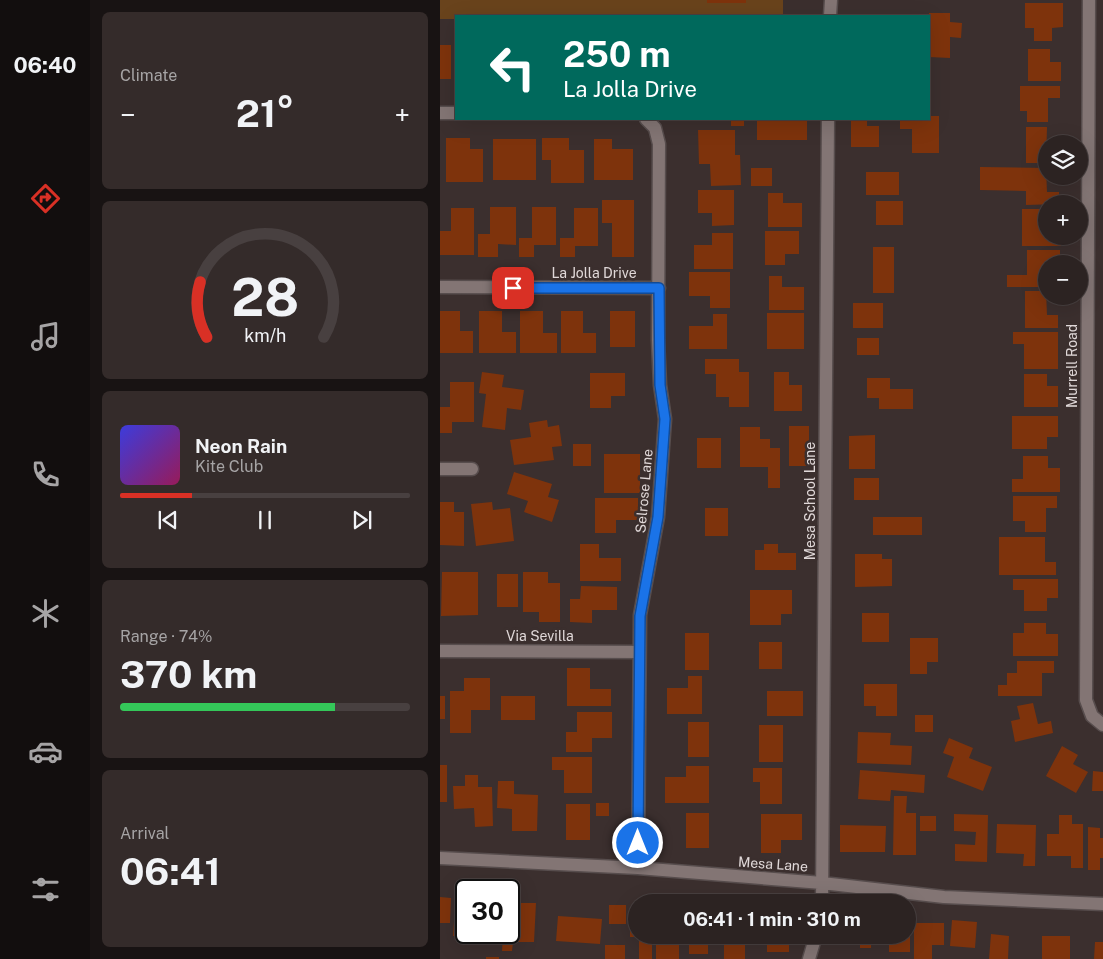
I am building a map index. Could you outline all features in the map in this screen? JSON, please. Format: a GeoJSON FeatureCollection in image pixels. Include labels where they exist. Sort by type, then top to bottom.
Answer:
{"type":"FeatureCollection","features":[{"type":"Feature","properties":{"kind":"street"},"geometry":{"type":"LineString","coordinates":[[830,15],[831,0]]}},
{"type":"Feature","properties":{"kind":"street","name":"Murrell Road"},"geometry":{"type":"LineString","coordinates":[[1089,0],[1086,700],[1092,716],[1103,725]]}},
{"type":"Feature","properties":{"kind":"street"},"geometry":{"type":"LineString","coordinates":[[440,113],[455,113]]}},
{"type":"Feature","properties":{"kind":"street","name":"Selrose Lane"},"geometry":{"type":"LineString","coordinates":[[638,868],[640,616],[658,517],[665,419],[660,385],[659,144],[655,128],[647,120]]}},
{"type":"Feature","properties":{"kind":"street","name":"Mesa School Lane"},"geometry":{"type":"LineString","coordinates":[[822,894],[828,120]]}},
{"type":"Feature","properties":{"kind":"street","name":"La Jolla Drive"},"geometry":{"type":"LineString","coordinates":[[440,288],[659,288]]}},
{"type":"Feature","properties":{"kind":"street"},"geometry":{"type":"LineString","coordinates":[[440,469],[472,469]]}},
{"type":"Feature","properties":{"kind":"street","name":"Via Sevilla"},"geometry":{"type":"LineString","coordinates":[[440,651],[639,652]]}},
{"type":"Feature","properties":{"kind":"street","name":"Mesa Lane"},"geometry":{"type":"LineString","coordinates":[[440,858],[638,868],[822,882],[944,897],[1103,904]]}},
{"type":"Feature","properties":{"kind":"street"},"geometry":{"type":"LineString","coordinates":[[809,959],[813,944]]}},
{"type":"Feature","properties":{"kind":"shaded area"},"geometry":{"type":"Polygon","coordinates":[[[440,0],[783,0],[783,15],[455,15],[455,19],[440,19],[440,0]]]}},
{"type":"Feature","properties":{"kind":"building"},"geometry":{"type":"Polygon","coordinates":[[[707,0],[746,0],[746,3],[707,3],[707,0]]]}},
{"type":"Feature","properties":{"kind":"building"},"geometry":{"type":"Polygon","coordinates":[[[1025,3],[1063,3],[1063,27],[1052,28],[1052,41],[1034,41],[1034,28],[1025,28],[1025,3]]]}},
{"type":"Feature","properties":{"kind":"building"},"geometry":{"type":"Polygon","coordinates":[[[929,13],[950,13],[950,22],[962,23],[961,38],[950,37],[950,58],[930,57],[929,13]]]}},
{"type":"Feature","properties":{"kind":"building"},"geometry":{"type":"Polygon","coordinates":[[[440,45],[451,45],[451,79],[440,79],[440,45]]]}},
{"type":"Feature","properties":{"kind":"building"},"geometry":{"type":"Polygon","coordinates":[[[1028,49],[1050,49],[1050,62],[1061,62],[1061,81],[1028,81],[1028,49]]]}},
{"type":"Feature","properties":{"kind":"building"},"geometry":{"type":"Polygon","coordinates":[[[1020,86],[1060,86],[1060,98],[1048,98],[1048,122],[1027,122],[1027,111],[1020,111],[1020,86]]]}},
{"type":"Feature","properties":{"kind":"building"},"geometry":{"type":"Polygon","coordinates":[[[930,116],[939,116],[939,153],[912,153],[912,129],[900,129],[900,120],[930,120],[930,116]]]}},
{"type":"Feature","properties":{"kind":"building"},"geometry":{"type":"Polygon","coordinates":[[[731,120],[744,120],[744,126],[731,126],[731,120]]]}},
{"type":"Feature","properties":{"kind":"building"},"geometry":{"type":"Polygon","coordinates":[[[757,120],[807,120],[807,140],[757,140],[757,120]]]}},
{"type":"Feature","properties":{"kind":"building"},"geometry":{"type":"Polygon","coordinates":[[[851,120],[867,120],[867,126],[879,126],[879,147],[851,147],[851,120]]]}},
{"type":"Feature","properties":{"kind":"building"},"geometry":{"type":"Polygon","coordinates":[[[1026,127],[1047,127],[1047,135],[1038,135],[1038,163],[1026,163],[1026,127]]]}},
{"type":"Feature","properties":{"kind":"building"},"geometry":{"type":"Polygon","coordinates":[[[698,130],[735,130],[735,155],[740,155],[741,185],[711,186],[710,164],[699,164],[698,130]]]}},
{"type":"Feature","properties":{"kind":"building"},"geometry":{"type":"Polygon","coordinates":[[[446,138],[470,138],[470,149],[483,149],[483,182],[446,182],[446,138]]]}},
{"type":"Feature","properties":{"kind":"building"},"geometry":{"type":"Polygon","coordinates":[[[542,138],[569,138],[569,150],[584,150],[584,183],[551,183],[551,160],[542,160],[542,138]]]}},
{"type":"Feature","properties":{"kind":"building"},"geometry":{"type":"Polygon","coordinates":[[[493,139],[536,139],[536,180],[493,180],[493,139]]]}},
{"type":"Feature","properties":{"kind":"building"},"geometry":{"type":"Polygon","coordinates":[[[594,139],[612,139],[612,149],[633,149],[633,180],[594,180],[594,139]]]}},
{"type":"Feature","properties":{"kind":"building"},"geometry":{"type":"Polygon","coordinates":[[[980,167],[1038,168],[1038,185],[1047,185],[1047,192],[1059,192],[1059,195],[1038,195],[1038,205],[1026,205],[1026,191],[980,190],[980,167]]]}},
{"type":"Feature","properties":{"kind":"building"},"geometry":{"type":"Polygon","coordinates":[[[751,168],[772,168],[772,186],[751,186],[751,168]]]}},
{"type":"Feature","properties":{"kind":"building"},"geometry":{"type":"Polygon","coordinates":[[[866,172],[899,172],[899,195],[866,195],[866,172]]]}},
{"type":"Feature","properties":{"kind":"building"},"geometry":{"type":"Polygon","coordinates":[[[698,190],[734,190],[734,225],[712,226],[712,213],[698,213],[698,190]]]}},
{"type":"Feature","properties":{"kind":"building"},"geometry":{"type":"Polygon","coordinates":[[[768,193],[783,193],[783,203],[802,203],[802,227],[768,227],[768,193]]]}},
{"type":"Feature","properties":{"kind":"building"},"geometry":{"type":"Polygon","coordinates":[[[602,200],[634,200],[634,257],[612,257],[612,223],[602,223],[602,200]]]}},
{"type":"Feature","properties":{"kind":"building"},"geometry":{"type":"Polygon","coordinates":[[[876,201],[903,201],[903,225],[876,225],[876,201]]]}},
{"type":"Feature","properties":{"kind":"building"},"geometry":{"type":"Polygon","coordinates":[[[490,207],[516,207],[516,245],[498,244],[498,257],[478,257],[478,234],[490,234],[490,207]]]}},
{"type":"Feature","properties":{"kind":"building"},"geometry":{"type":"Polygon","coordinates":[[[532,207],[556,207],[556,245],[534,245],[534,257],[519,257],[519,238],[532,238],[532,207]]]}},
{"type":"Feature","properties":{"kind":"building"},"geometry":{"type":"Polygon","coordinates":[[[451,208],[474,208],[474,255],[440,255],[440,231],[451,231],[451,208]]]}},
{"type":"Feature","properties":{"kind":"building"},"geometry":{"type":"Polygon","coordinates":[[[574,208],[598,208],[598,246],[575,246],[575,257],[560,257],[560,238],[574,238],[574,208]]]}},
{"type":"Feature","properties":{"kind":"building"},"geometry":{"type":"Polygon","coordinates":[[[1022,209],[1038,209],[1038,245],[1061,246],[1022,246],[1022,209]]]}},
{"type":"Feature","properties":{"kind":"building"},"geometry":{"type":"Polygon","coordinates":[[[765,231],[799,231],[799,254],[785,254],[785,265],[765,265],[765,231]]]}},
{"type":"Feature","properties":{"kind":"building"},"geometry":{"type":"Polygon","coordinates":[[[712,233],[733,233],[733,269],[694,269],[694,245],[712,245],[712,233]]]}},
{"type":"Feature","properties":{"kind":"building"},"geometry":{"type":"Polygon","coordinates":[[[873,247],[894,247],[894,293],[873,293],[873,247]]]}},
{"type":"Feature","properties":{"kind":"building"},"geometry":{"type":"Polygon","coordinates":[[[1027,250],[1060,250],[1060,255],[1038,255],[1038,287],[1007,287],[1007,275],[1027,275],[1027,250]]]}},
{"type":"Feature","properties":{"kind":"building"},"geometry":{"type":"Polygon","coordinates":[[[689,272],[730,272],[730,308],[710,308],[710,296],[689,296],[689,272]]]}},
{"type":"Feature","properties":{"kind":"building"},"geometry":{"type":"Polygon","coordinates":[[[769,276],[782,276],[782,287],[804,287],[804,310],[769,310],[769,276]]]}},
{"type":"Feature","properties":{"kind":"building"},"geometry":{"type":"Polygon","coordinates":[[[1025,291],[1038,291],[1038,305],[1047,305],[1047,315],[1058,315],[1058,328],[1025,328],[1025,291]]]}},
{"type":"Feature","properties":{"kind":"building"},"geometry":{"type":"Polygon","coordinates":[[[853,303],[883,303],[883,328],[853,328],[853,303]]]}},
{"type":"Feature","properties":{"kind":"building"},"geometry":{"type":"Polygon","coordinates":[[[440,311],[460,311],[460,331],[473,331],[473,353],[440,353],[440,311]]]}},
{"type":"Feature","properties":{"kind":"building"},"geometry":{"type":"Polygon","coordinates":[[[479,311],[502,311],[502,332],[516,332],[516,353],[479,353],[479,311]]]}},
{"type":"Feature","properties":{"kind":"building"},"geometry":{"type":"Polygon","coordinates":[[[520,311],[543,311],[543,333],[557,333],[557,353],[520,353],[520,311]]]}},
{"type":"Feature","properties":{"kind":"building"},"geometry":{"type":"Polygon","coordinates":[[[561,311],[583,311],[583,333],[596,333],[596,353],[561,353],[561,311]]]}},
{"type":"Feature","properties":{"kind":"building"},"geometry":{"type":"Polygon","coordinates":[[[610,311],[635,311],[635,347],[610,347],[610,311]]]}},
{"type":"Feature","properties":{"kind":"building"},"geometry":{"type":"Polygon","coordinates":[[[767,313],[804,313],[804,349],[767,349],[767,313]]]}},
{"type":"Feature","properties":{"kind":"building"},"geometry":{"type":"Polygon","coordinates":[[[713,314],[727,314],[727,349],[689,349],[689,326],[713,326],[713,314]]]}},
{"type":"Feature","properties":{"kind":"building"},"geometry":{"type":"Polygon","coordinates":[[[1013,332],[1058,332],[1058,369],[1024,369],[1024,344],[1013,344],[1013,332]]]}},
{"type":"Feature","properties":{"kind":"building"},"geometry":{"type":"Polygon","coordinates":[[[857,338],[879,338],[879,355],[857,355],[857,338]]]}},
{"type":"Feature","properties":{"kind":"building"},"geometry":{"type":"Polygon","coordinates":[[[705,359],[739,359],[739,372],[749,372],[749,407],[729,407],[729,397],[716,397],[716,374],[705,374],[705,359]]]}},
{"type":"Feature","properties":{"kind":"building"},"geometry":{"type":"Polygon","coordinates":[[[482,372],[504,375],[502,387],[524,390],[521,410],[507,408],[505,430],[482,427],[486,394],[479,393],[482,372]]]}},
{"type":"Feature","properties":{"kind":"building"},"geometry":{"type":"Polygon","coordinates":[[[774,372],[789,372],[789,385],[802,385],[802,411],[774,411],[774,372]]]}},
{"type":"Feature","properties":{"kind":"building"},"geometry":{"type":"Polygon","coordinates":[[[590,373],[625,373],[625,396],[611,396],[611,408],[590,408],[590,373]]]}},
{"type":"Feature","properties":{"kind":"building"},"geometry":{"type":"Polygon","coordinates":[[[1024,374],[1047,374],[1047,386],[1058,386],[1058,407],[1024,407],[1024,374]]]}},
{"type":"Feature","properties":{"kind":"building"},"geometry":{"type":"Polygon","coordinates":[[[867,378],[890,378],[890,389],[913,389],[913,409],[879,409],[879,398],[867,398],[867,378]]]}},
{"type":"Feature","properties":{"kind":"building"},"geometry":{"type":"Polygon","coordinates":[[[450,382],[474,382],[474,422],[452,422],[452,433],[440,433],[440,407],[450,407],[450,382]]]}},
{"type":"Feature","properties":{"kind":"building"},"geometry":{"type":"Polygon","coordinates":[[[1012,416],[1058,416],[1058,437],[1047,437],[1047,449],[1012,449],[1012,416]]]}},
{"type":"Feature","properties":{"kind":"building"},"geometry":{"type":"Polygon","coordinates":[[[547,420],[548,427],[559,425],[562,446],[552,447],[554,460],[514,465],[510,440],[531,437],[529,423],[547,420]]]}},
{"type":"Feature","properties":{"kind":"building"},"geometry":{"type":"Polygon","coordinates":[[[789,426],[809,426],[809,466],[789,466],[789,426]]]}},
{"type":"Feature","properties":{"kind":"building"},"geometry":{"type":"Polygon","coordinates":[[[740,427],[760,427],[760,439],[770,439],[770,448],[780,448],[780,488],[768,488],[768,467],[740,467],[740,427]]]}},
{"type":"Feature","properties":{"kind":"building"},"geometry":{"type":"Polygon","coordinates":[[[875,435],[875,469],[849,469],[849,436],[875,435]]]}},
{"type":"Feature","properties":{"kind":"building"},"geometry":{"type":"Polygon","coordinates":[[[697,438],[721,438],[721,468],[697,468],[697,438]]]}},
{"type":"Feature","properties":{"kind":"building"},"geometry":{"type":"Polygon","coordinates":[[[573,444],[591,444],[591,466],[573,466],[573,444]]]}},
{"type":"Feature","properties":{"kind":"building"},"geometry":{"type":"Polygon","coordinates":[[[604,454],[640,454],[640,493],[604,493],[604,454]]]}},
{"type":"Feature","properties":{"kind":"building"},"geometry":{"type":"Polygon","coordinates":[[[1023,456],[1048,456],[1048,468],[1060,468],[1060,492],[1012,492],[1012,479],[1023,479],[1023,456]]]}},
{"type":"Feature","properties":{"kind":"building"},"geometry":{"type":"Polygon","coordinates":[[[514,472],[552,484],[548,497],[559,500],[552,522],[524,512],[528,501],[507,494],[514,472]]]}},
{"type":"Feature","properties":{"kind":"building"},"geometry":{"type":"Polygon","coordinates":[[[854,478],[879,478],[879,500],[854,500],[854,478]]]}},
{"type":"Feature","properties":{"kind":"building"},"geometry":{"type":"Polygon","coordinates":[[[1013,496],[1057,496],[1057,508],[1046,508],[1046,532],[1025,532],[1025,521],[1013,521],[1013,496]]]}},
{"type":"Feature","properties":{"kind":"building"},"geometry":{"type":"Polygon","coordinates":[[[595,498],[638,498],[638,520],[616,520],[616,533],[595,533],[595,498]]]}},
{"type":"Feature","properties":{"kind":"building"},"geometry":{"type":"Polygon","coordinates":[[[440,502],[454,502],[454,512],[464,512],[464,546],[440,545],[440,502]]]}},
{"type":"Feature","properties":{"kind":"building"},"geometry":{"type":"Polygon","coordinates":[[[492,502],[493,510],[510,508],[514,541],[476,546],[471,504],[492,502]]]}},
{"type":"Feature","properties":{"kind":"building"},"geometry":{"type":"Polygon","coordinates":[[[705,508],[728,508],[728,536],[705,536],[705,508]]]}},
{"type":"Feature","properties":{"kind":"building"},"geometry":{"type":"Polygon","coordinates":[[[873,517],[922,517],[922,535],[873,535],[873,517]]]}},
{"type":"Feature","properties":{"kind":"building"},"geometry":{"type":"Polygon","coordinates":[[[999,537],[1045,537],[1045,562],[1056,562],[1056,575],[999,575],[999,537]]]}},
{"type":"Feature","properties":{"kind":"building"},"geometry":{"type":"Polygon","coordinates":[[[580,544],[599,544],[599,558],[621,558],[621,581],[580,581],[580,544]]]}},
{"type":"Feature","properties":{"kind":"building"},"geometry":{"type":"Polygon","coordinates":[[[764,544],[778,544],[778,553],[796,553],[796,570],[755,570],[755,550],[764,550],[764,544]]]}},
{"type":"Feature","properties":{"kind":"building"},"geometry":{"type":"Polygon","coordinates":[[[855,554],[882,554],[882,559],[892,559],[892,586],[855,587],[855,554]]]}},
{"type":"Feature","properties":{"kind":"building"},"geometry":{"type":"Polygon","coordinates":[[[442,572],[478,572],[478,615],[441,616],[442,572]]]}},
{"type":"Feature","properties":{"kind":"building"},"geometry":{"type":"Polygon","coordinates":[[[523,572],[548,572],[548,583],[560,583],[560,622],[539,622],[539,612],[523,612],[523,572]]]}},
{"type":"Feature","properties":{"kind":"building"},"geometry":{"type":"Polygon","coordinates":[[[497,574],[518,574],[518,607],[497,607],[497,574]]]}},
{"type":"Feature","properties":{"kind":"building"},"geometry":{"type":"Polygon","coordinates":[[[1013,579],[1058,579],[1058,598],[1047,598],[1047,611],[1024,611],[1024,590],[1013,590],[1013,579]]]}},
{"type":"Feature","properties":{"kind":"building"},"geometry":{"type":"Polygon","coordinates":[[[581,586],[617,587],[617,610],[592,610],[592,623],[570,622],[570,599],[580,599],[581,586]]]}},
{"type":"Feature","properties":{"kind":"building"},"geometry":{"type":"Polygon","coordinates":[[[750,590],[792,590],[792,614],[781,614],[781,625],[750,625],[750,590]]]}},
{"type":"Feature","properties":{"kind":"building"},"geometry":{"type":"Polygon","coordinates":[[[862,613],[889,613],[889,642],[862,642],[862,613]]]}},
{"type":"Feature","properties":{"kind":"building"},"geometry":{"type":"Polygon","coordinates":[[[1024,623],[1046,623],[1046,634],[1058,634],[1058,656],[1013,656],[1013,633],[1024,633],[1024,623]]]}},
{"type":"Feature","properties":{"kind":"building"},"geometry":{"type":"Polygon","coordinates":[[[685,633],[709,633],[709,670],[685,670],[685,633]]]}},
{"type":"Feature","properties":{"kind":"building"},"geometry":{"type":"Polygon","coordinates":[[[910,638],[938,638],[938,662],[927,662],[927,674],[910,674],[910,638]]]}},
{"type":"Feature","properties":{"kind":"building"},"geometry":{"type":"Polygon","coordinates":[[[759,642],[782,642],[782,669],[759,669],[759,642]]]}},
{"type":"Feature","properties":{"kind":"building"},"geometry":{"type":"Polygon","coordinates":[[[1017,661],[1054,661],[1054,673],[1042,673],[1042,696],[998,696],[998,685],[1007,685],[1007,673],[1017,673],[1017,661]]]}},
{"type":"Feature","properties":{"kind":"building"},"geometry":{"type":"Polygon","coordinates":[[[567,668],[590,668],[590,689],[611,689],[611,706],[567,706],[567,668]]]}},
{"type":"Feature","properties":{"kind":"building"},"geometry":{"type":"Polygon","coordinates":[[[688,676],[702,676],[702,714],[667,714],[667,688],[688,688],[688,676]]]}},
{"type":"Feature","properties":{"kind":"building"},"geometry":{"type":"Polygon","coordinates":[[[464,678],[490,678],[490,710],[471,710],[471,733],[450,733],[450,691],[464,691],[464,678]]]}},
{"type":"Feature","properties":{"kind":"building"},"geometry":{"type":"Polygon","coordinates":[[[864,684],[897,684],[897,716],[876,716],[876,706],[864,706],[864,684]]]}},
{"type":"Feature","properties":{"kind":"building"},"geometry":{"type":"Polygon","coordinates":[[[767,691],[803,691],[803,716],[767,716],[767,691]]]}},
{"type":"Feature","properties":{"kind":"building"},"geometry":{"type":"Polygon","coordinates":[[[440,696],[445,696],[445,719],[440,719],[440,696]]]}},
{"type":"Feature","properties":{"kind":"building"},"geometry":{"type":"Polygon","coordinates":[[[501,696],[535,696],[535,720],[501,720],[501,696]]]}},
{"type":"Feature","properties":{"kind":"building"},"geometry":{"type":"Polygon","coordinates":[[[1033,703],[1038,724],[1051,721],[1053,733],[1015,742],[1011,721],[1020,719],[1017,706],[1033,703]]]}},
{"type":"Feature","properties":{"kind":"building"},"geometry":{"type":"Polygon","coordinates":[[[577,712],[612,712],[612,738],[592,738],[592,752],[566,752],[566,732],[577,732],[577,712]]]}},
{"type":"Feature","properties":{"kind":"building"},"geometry":{"type":"Polygon","coordinates":[[[915,715],[933,715],[933,732],[915,732],[915,715]]]}},
{"type":"Feature","properties":{"kind":"building"},"geometry":{"type":"Polygon","coordinates":[[[688,722],[709,722],[709,757],[688,757],[688,722]]]}},
{"type":"Feature","properties":{"kind":"building"},"geometry":{"type":"Polygon","coordinates":[[[759,725],[783,725],[783,762],[759,762],[759,725]]]}},
{"type":"Feature","properties":{"kind":"building"},"geometry":{"type":"Polygon","coordinates":[[[858,732],[891,733],[890,745],[912,746],[911,765],[857,763],[858,732]]]}},
{"type":"Feature","properties":{"kind":"building"},"geometry":{"type":"Polygon","coordinates":[[[949,738],[973,748],[969,758],[992,767],[983,791],[947,777],[954,757],[943,753],[949,738]]]}},
{"type":"Feature","properties":{"kind":"building"},"geometry":{"type":"Polygon","coordinates":[[[1062,746],[1078,755],[1073,764],[1088,772],[1076,793],[1046,776],[1062,746]]]}},
{"type":"Feature","properties":{"kind":"building"},"geometry":{"type":"Polygon","coordinates":[[[552,757],[592,757],[592,793],[564,793],[564,770],[552,770],[552,757]]]}},
{"type":"Feature","properties":{"kind":"building"},"geometry":{"type":"Polygon","coordinates":[[[440,765],[447,765],[447,802],[440,802],[440,765]]]}},
{"type":"Feature","properties":{"kind":"building"},"geometry":{"type":"Polygon","coordinates":[[[686,766],[709,766],[709,803],[665,803],[665,777],[686,777],[686,766]]]}},
{"type":"Feature","properties":{"kind":"building"},"geometry":{"type":"Polygon","coordinates":[[[753,768],[782,768],[782,804],[760,804],[760,782],[753,782],[753,768]]]}},
{"type":"Feature","properties":{"kind":"building"},"geometry":{"type":"Polygon","coordinates":[[[860,770],[925,775],[924,793],[891,790],[890,801],[858,799],[860,770]]]}},
{"type":"Feature","properties":{"kind":"building"},"geometry":{"type":"Polygon","coordinates":[[[1093,771],[1103,772],[1103,791],[1092,791],[1093,771]]]}},
{"type":"Feature","properties":{"kind":"building"},"geometry":{"type":"Polygon","coordinates":[[[465,775],[478,775],[478,787],[492,787],[493,826],[475,827],[474,808],[454,809],[453,786],[465,786],[465,775]]]}},
{"type":"Feature","properties":{"kind":"building"},"geometry":{"type":"Polygon","coordinates":[[[498,781],[514,781],[514,794],[538,795],[537,831],[512,831],[512,809],[497,808],[498,781]]]}},
{"type":"Feature","properties":{"kind":"building"},"geometry":{"type":"Polygon","coordinates":[[[894,796],[907,796],[906,813],[916,813],[916,855],[893,855],[894,796]]]}},
{"type":"Feature","properties":{"kind":"building"},"geometry":{"type":"Polygon","coordinates":[[[596,803],[609,803],[609,816],[596,816],[596,803]]]}},
{"type":"Feature","properties":{"kind":"building"},"geometry":{"type":"Polygon","coordinates":[[[566,804],[590,804],[590,840],[566,840],[566,804]]]}},
{"type":"Feature","properties":{"kind":"building"},"geometry":{"type":"Polygon","coordinates":[[[686,813],[709,813],[709,848],[686,848],[686,813]]]}},
{"type":"Feature","properties":{"kind":"building"},"geometry":{"type":"Polygon","coordinates":[[[761,814],[802,814],[802,840],[781,840],[781,853],[761,853],[761,814]]]}},
{"type":"Feature","properties":{"kind":"building"},"geometry":{"type":"Polygon","coordinates":[[[954,814],[988,815],[987,862],[955,861],[955,844],[975,845],[976,832],[954,831],[954,814]]]}},
{"type":"Feature","properties":{"kind":"building"},"geometry":{"type":"Polygon","coordinates":[[[1059,815],[1072,815],[1072,824],[1083,824],[1083,868],[1071,868],[1071,856],[1047,856],[1047,834],[1059,834],[1059,815]]]}},
{"type":"Feature","properties":{"kind":"building"},"geometry":{"type":"Polygon","coordinates":[[[920,816],[936,816],[936,831],[920,831],[920,816]]]}},
{"type":"Feature","properties":{"kind":"building"},"geometry":{"type":"Polygon","coordinates":[[[997,824],[1036,825],[1035,866],[1023,866],[1024,854],[996,853],[997,824]]]}},
{"type":"Feature","properties":{"kind":"building"},"geometry":{"type":"Polygon","coordinates":[[[840,825],[886,826],[885,852],[840,852],[840,825]]]}},
{"type":"Feature","properties":{"kind":"building"},"geometry":{"type":"Polygon","coordinates":[[[1088,827],[1100,828],[1100,838],[1103,838],[1103,858],[1100,858],[1100,870],[1088,870],[1088,827]]]}},
{"type":"Feature","properties":{"kind":"building"},"geometry":{"type":"Polygon","coordinates":[[[440,897],[451,898],[450,923],[440,923],[440,897]]]}},
{"type":"Feature","properties":{"kind":"building"},"geometry":{"type":"Polygon","coordinates":[[[520,903],[536,903],[534,942],[520,942],[520,903]]]}},
{"type":"Feature","properties":{"kind":"building"},"geometry":{"type":"Polygon","coordinates":[[[609,905],[626,905],[626,924],[609,924],[609,905]]]}},
{"type":"Feature","properties":{"kind":"building"},"geometry":{"type":"Polygon","coordinates":[[[455,906],[455,936],[453,936],[455,906]]]}},
{"type":"Feature","properties":{"kind":"building"},"geometry":{"type":"Polygon","coordinates":[[[558,916],[602,919],[600,944],[556,941],[558,916]]]}},
{"type":"Feature","properties":{"kind":"building"},"geometry":{"type":"Polygon","coordinates":[[[952,920],[977,922],[975,948],[950,946],[952,920]]]}},
{"type":"Feature","properties":{"kind":"building"},"geometry":{"type":"Polygon","coordinates":[[[916,923],[944,923],[944,945],[932,945],[932,959],[914,959],[916,923]]]}},
{"type":"Feature","properties":{"kind":"building"},"geometry":{"type":"Polygon","coordinates":[[[991,934],[1009,936],[1008,959],[989,959],[991,934]]]}},
{"type":"Feature","properties":{"kind":"building"},"geometry":{"type":"Polygon","coordinates":[[[1042,936],[1070,936],[1070,959],[1042,959],[1042,936]]]}},
{"type":"Feature","properties":{"kind":"building"},"geometry":{"type":"Polygon","coordinates":[[[1095,942],[1103,942],[1103,959],[1094,959],[1095,942]]]}},
{"type":"Feature","properties":{"kind":"building"},"geometry":{"type":"Polygon","coordinates":[[[502,944],[513,944],[512,951],[502,951],[502,944]]]}},
{"type":"Feature","properties":{"kind":"building"},"geometry":{"type":"Polygon","coordinates":[[[639,944],[652,944],[652,959],[639,959],[639,944]]]}},
{"type":"Feature","properties":{"kind":"building"},"geometry":{"type":"Polygon","coordinates":[[[689,944],[708,944],[708,954],[689,954],[689,944]]]}},
{"type":"Feature","properties":{"kind":"building"},"geometry":{"type":"Polygon","coordinates":[[[724,944],[745,944],[745,959],[724,959],[724,944]]]}},
{"type":"Feature","properties":{"kind":"building"},"geometry":{"type":"Polygon","coordinates":[[[767,944],[789,944],[789,952],[767,952],[767,944]]]}},
{"type":"Feature","properties":{"kind":"building"},"geometry":{"type":"Polygon","coordinates":[[[860,944],[871,944],[871,948],[860,948],[860,944]]]}},
{"type":"Feature","properties":{"kind":"building"},"geometry":{"type":"Polygon","coordinates":[[[889,944],[910,944],[910,952],[889,952],[889,944]]]}},
{"type":"Feature","properties":{"kind":"building"},"geometry":{"type":"Polygon","coordinates":[[[605,945],[625,945],[625,959],[605,959],[605,945]]]}},
{"type":"Feature","properties":{"kind":"building"},"geometry":{"type":"Polygon","coordinates":[[[656,945],[679,945],[679,959],[656,959],[656,945]]]}},
{"type":"Feature","properties":{"kind":"building"},"geometry":{"type":"Polygon","coordinates":[[[486,957],[499,957],[499,959],[486,959],[486,957]]]}},
{"type":"Feature","properties":{"kind":"route"},"geometry":{"type":"LineString","coordinates":[[513,288],[659,288],[658,340],[660,385],[665,419],[658,517],[640,616],[638,843]]}}]}
